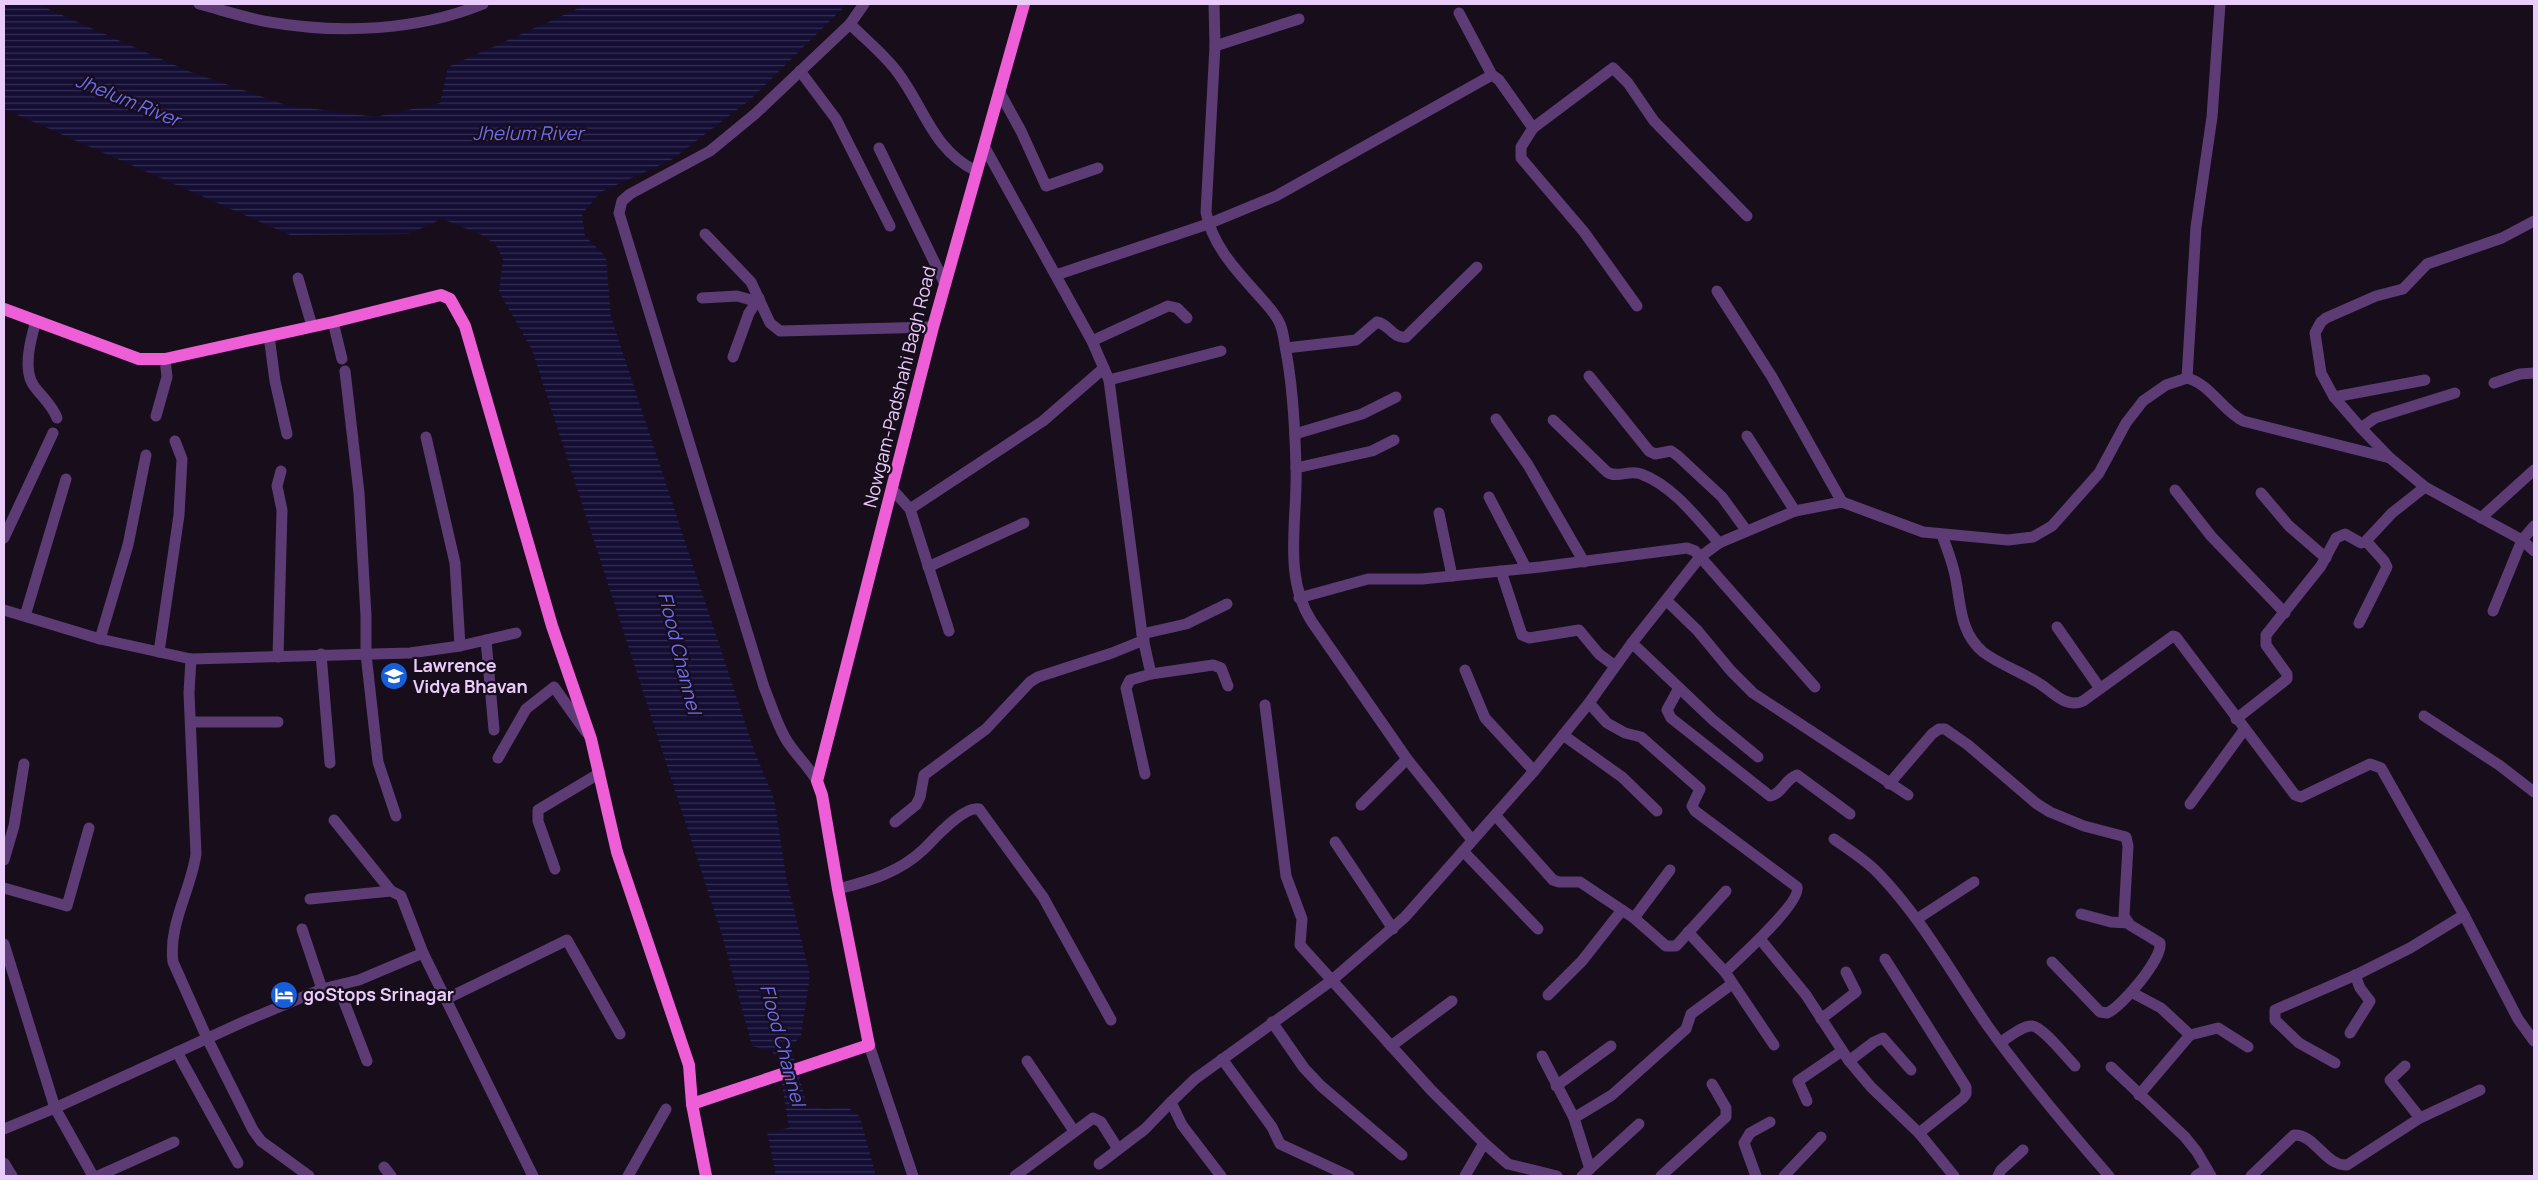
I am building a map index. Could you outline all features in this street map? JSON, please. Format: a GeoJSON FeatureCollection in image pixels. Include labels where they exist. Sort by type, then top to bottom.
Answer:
{"type":"FeatureCollection","features":[{"type":"Feature","properties":{"kind":"main road","name":"Nowgam-Padshahi Bagh Road"},"geometry":{"type":"LineString","coordinates":[[817,781],[933,327],[1024,4]]}},
{"type":"Feature","properties":{"kind":"main road"},"geometry":{"type":"LineString","coordinates":[[4,309],[140,358],[165,359],[334,322],[441,295],[450,299],[459,311],[552,626],[592,740],[617,852],[689,1065],[692,1104],[706,1176]]}},
{"type":"Feature","properties":{"kind":"main road"},"geometry":{"type":"LineString","coordinates":[[692,1104],[870,1045],[838,889],[822,796],[817,781]]}},
{"type":"Feature","properties":{"kind":"street"},"geometry":{"type":"LineString","coordinates":[[199,4],[269,22],[351,28],[414,23],[464,11],[482,4]]}},
{"type":"Feature","properties":{"kind":"street"},"geometry":{"type":"LineString","coordinates":[[817,781],[806,763],[793,751],[785,739],[764,687],[619,213],[626,197],[710,151],[755,114],[850,24],[864,4]]}},
{"type":"Feature","properties":{"kind":"street"},"geometry":{"type":"LineString","coordinates":[[1214,4],[1215,46],[1207,193],[1208,224],[1224,254],[1278,320],[1286,348],[1296,468],[1294,564],[1295,583],[1299,598],[1308,615],[1407,759],[1472,840]]}},
{"type":"Feature","properties":{"kind":"street"},"geometry":{"type":"LineString","coordinates":[[2187,378],[2196,227],[2212,117],[2220,4]]}},
{"type":"Feature","properties":{"kind":"street"},"geometry":{"type":"LineString","coordinates":[[1459,13],[1492,75],[1499,80],[1533,128]]}},
{"type":"Feature","properties":{"kind":"street"},"geometry":{"type":"LineString","coordinates":[[1215,46],[1299,19]]}},
{"type":"Feature","properties":{"kind":"street"},"geometry":{"type":"LineString","coordinates":[[850,24],[897,72],[943,147],[954,158],[976,171]]}},
{"type":"Feature","properties":{"kind":"street"},"geometry":{"type":"LineString","coordinates":[[1637,306],[1584,232],[1521,158],[1521,147],[1533,128],[1613,68],[1628,83],[1654,121],[1747,216]]}},
{"type":"Feature","properties":{"kind":"street"},"geometry":{"type":"LineString","coordinates":[[800,71],[836,119],[890,226]]}},
{"type":"Feature","properties":{"kind":"street"},"geometry":{"type":"LineString","coordinates":[[1056,275],[1208,224],[1297,186],[1492,75]]}},
{"type":"Feature","properties":{"kind":"street"},"geometry":{"type":"LineString","coordinates":[[999,91],[1021,131],[1046,186],[1098,168]]}},
{"type":"Feature","properties":{"kind":"street"},"geometry":{"type":"LineString","coordinates":[[984,146],[1092,340],[1109,380],[1143,637],[1151,674]]}},
{"type":"Feature","properties":{"kind":"street"},"geometry":{"type":"LineString","coordinates":[[879,148],[945,284]]}},
{"type":"Feature","properties":{"kind":"street"},"geometry":{"type":"LineString","coordinates":[[2534,221],[2502,238],[2427,264],[2420,268],[2403,289],[2366,299],[2321,322],[2315,333],[2315,344],[2321,373],[2334,397],[2390,458],[2425,487],[2522,540],[2534,551]]}},
{"type":"Feature","properties":{"kind":"street"},"geometry":{"type":"LineString","coordinates":[[705,234],[746,276],[754,287],[757,300],[770,323],[785,333],[870,327],[933,327]]}},
{"type":"Feature","properties":{"kind":"street"},"geometry":{"type":"LineString","coordinates":[[1286,348],[1356,340],[1377,322],[1381,322],[1398,336],[1406,337],[1477,267]]}},
{"type":"Feature","properties":{"kind":"street"},"geometry":{"type":"LineString","coordinates":[[298,278],[312,326]]}},
{"type":"Feature","properties":{"kind":"street"},"geometry":{"type":"LineString","coordinates":[[1717,291],[1772,377],[1842,502]]}},
{"type":"Feature","properties":{"kind":"street"},"geometry":{"type":"LineString","coordinates":[[702,298],[737,296],[757,300]]}},
{"type":"Feature","properties":{"kind":"street"},"geometry":{"type":"LineString","coordinates":[[733,358],[757,300]]}},
{"type":"Feature","properties":{"kind":"street"},"geometry":{"type":"LineString","coordinates":[[1092,340],[1168,306],[1177,308],[1187,318]]}},
{"type":"Feature","properties":{"kind":"street"},"geometry":{"type":"LineString","coordinates":[[36,321],[31,339],[29,375],[34,386],[51,406],[57,418]]}},
{"type":"Feature","properties":{"kind":"street"},"geometry":{"type":"LineString","coordinates":[[334,322],[342,359]]}},
{"type":"Feature","properties":{"kind":"street"},"geometry":{"type":"LineString","coordinates":[[269,336],[275,381],[287,434]]}},
{"type":"Feature","properties":{"kind":"street"},"geometry":{"type":"LineString","coordinates":[[1109,380],[1221,351]]}},
{"type":"Feature","properties":{"kind":"street"},"geometry":{"type":"LineString","coordinates":[[156,416],[166,377],[165,359]]}},
{"type":"Feature","properties":{"kind":"street"},"geometry":{"type":"LineString","coordinates":[[910,509],[1044,421],[1104,368]]}},
{"type":"Feature","properties":{"kind":"street"},"geometry":{"type":"LineString","coordinates":[[345,371],[359,493],[366,616],[366,654],[378,762],[396,816]]}},
{"type":"Feature","properties":{"kind":"street"},"geometry":{"type":"LineString","coordinates":[[2494,383],[2520,374],[2534,373]]}},
{"type":"Feature","properties":{"kind":"street"},"geometry":{"type":"LineString","coordinates":[[1589,376],[1649,451],[1655,454],[1671,452],[1678,456],[1722,497],[1746,530]]}},
{"type":"Feature","properties":{"kind":"street"},"geometry":{"type":"LineString","coordinates":[[1098,1164],[1145,1129],[1183,1088],[1331,980],[1393,929],[1534,772],[1700,557],[1719,542],[1795,511],[1842,502],[1860,507],[1923,532],[1942,535],[2014,540],[2042,533],[2052,526],[2099,473],[2126,423],[2143,401],[2166,385],[2187,378],[2201,384],[2227,410],[2243,421],[2390,458]]}},
{"type":"Feature","properties":{"kind":"street"},"geometry":{"type":"LineString","coordinates":[[2334,397],[2426,380]]}},
{"type":"Feature","properties":{"kind":"street"},"geometry":{"type":"LineString","coordinates":[[2361,428],[2375,418],[2455,393]]}},
{"type":"Feature","properties":{"kind":"street"},"geometry":{"type":"LineString","coordinates":[[1294,434],[1362,414],[1396,397]]}},
{"type":"Feature","properties":{"kind":"street"},"geometry":{"type":"LineString","coordinates":[[1496,419],[1528,465],[1584,562]]}},
{"type":"Feature","properties":{"kind":"street"},"geometry":{"type":"LineString","coordinates":[[1553,420],[1607,472],[1614,475],[1638,472],[1652,479],[1675,497],[1719,542]]}},
{"type":"Feature","properties":{"kind":"street"},"geometry":{"type":"LineString","coordinates":[[4,538],[53,433]]}},
{"type":"Feature","properties":{"kind":"street"},"geometry":{"type":"LineString","coordinates":[[1748,436],[1795,511]]}},
{"type":"Feature","properties":{"kind":"street"},"geometry":{"type":"LineString","coordinates":[[426,437],[455,563],[460,646]]}},
{"type":"Feature","properties":{"kind":"street"},"geometry":{"type":"LineString","coordinates":[[1296,468],[1372,451],[1394,440]]}},
{"type":"Feature","properties":{"kind":"street"},"geometry":{"type":"LineString","coordinates":[[159,652],[180,515],[182,460],[175,442]]}},
{"type":"Feature","properties":{"kind":"street"},"geometry":{"type":"LineString","coordinates":[[100,639],[128,546],[146,455]]}},
{"type":"Feature","properties":{"kind":"street"},"geometry":{"type":"LineString","coordinates":[[2482,518],[2534,470]]}},
{"type":"Feature","properties":{"kind":"street"},"geometry":{"type":"LineString","coordinates":[[278,656],[282,510],[276,486],[281,471]]}},
{"type":"Feature","properties":{"kind":"street"},"geometry":{"type":"LineString","coordinates":[[25,616],[66,480]]}},
{"type":"Feature","properties":{"kind":"street"},"geometry":{"type":"LineString","coordinates":[[2236,719],[2287,679],[2287,674],[2270,652],[2265,641],[2269,632],[2326,558],[2336,538],[2342,534],[2361,543],[2366,541],[2392,513],[2425,487]]}},
{"type":"Feature","properties":{"kind":"street"},"geometry":{"type":"LineString","coordinates":[[892,489],[910,509],[949,631]]}},
{"type":"Feature","properties":{"kind":"street"},"geometry":{"type":"LineString","coordinates":[[2175,490],[2211,536],[2285,613]]}},
{"type":"Feature","properties":{"kind":"street"},"geometry":{"type":"LineString","coordinates":[[2261,493],[2289,526],[2326,558]]}},
{"type":"Feature","properties":{"kind":"street"},"geometry":{"type":"LineString","coordinates":[[1489,497],[1526,568]]}},
{"type":"Feature","properties":{"kind":"street"},"geometry":{"type":"LineString","coordinates":[[1439,513],[1452,576]]}},
{"type":"Feature","properties":{"kind":"street"},"geometry":{"type":"LineString","coordinates":[[928,567],[1024,523]]}},
{"type":"Feature","properties":{"kind":"street"},"geometry":{"type":"LineString","coordinates":[[2493,611],[2522,540],[2534,526]]}},
{"type":"Feature","properties":{"kind":"street"},"geometry":{"type":"LineString","coordinates":[[1942,535],[1954,572],[1961,618],[1975,644],[1993,658],[2039,683],[2067,703],[2074,704],[2082,701],[2099,687],[2173,636],[2176,637],[2292,793],[2301,797],[2370,764],[2381,768],[2464,915],[2518,1018],[2534,1041]]}},
{"type":"Feature","properties":{"kind":"street"},"geometry":{"type":"LineString","coordinates":[[2359,623],[2387,567],[2366,541]]}},
{"type":"Feature","properties":{"kind":"street"},"geometry":{"type":"LineString","coordinates":[[1299,598],[1368,579],[1452,576],[1584,562],[1687,548],[1700,557],[1815,686]]}},
{"type":"Feature","properties":{"kind":"street"},"geometry":{"type":"LineString","coordinates":[[1501,571],[1522,635],[1529,638],[1579,630],[1599,654],[1615,666]]}},
{"type":"Feature","properties":{"kind":"street"},"geometry":{"type":"LineString","coordinates":[[1667,601],[1697,630],[1731,671],[1753,692],[1908,795]]}},
{"type":"Feature","properties":{"kind":"street"},"geometry":{"type":"LineString","coordinates":[[895,822],[910,810],[920,797],[924,775],[986,729],[1030,682],[1049,673],[1112,654],[1143,637],[1186,624],[1227,604]]}},
{"type":"Feature","properties":{"kind":"street"},"geometry":{"type":"LineString","coordinates":[[4,610],[100,639],[191,659],[410,653],[460,646],[516,633]]}},
{"type":"Feature","properties":{"kind":"street"},"geometry":{"type":"LineString","coordinates":[[2058,628],[2099,687]]}},
{"type":"Feature","properties":{"kind":"street"},"geometry":{"type":"LineString","coordinates":[[486,640],[494,730]]}},
{"type":"Feature","properties":{"kind":"street"},"geometry":{"type":"LineString","coordinates":[[1632,643],[1679,688],[1758,757]]}},
{"type":"Feature","properties":{"kind":"street"},"geometry":{"type":"LineString","coordinates":[[321,654],[330,763]]}},
{"type":"Feature","properties":{"kind":"street"},"geometry":{"type":"LineString","coordinates":[[191,659],[191,722],[196,854],[193,874],[178,917],[172,949],[177,973],[207,1038],[258,1137],[309,1176]]}},
{"type":"Feature","properties":{"kind":"street"},"geometry":{"type":"LineString","coordinates":[[1145,774],[1126,688],[1130,680],[1151,674],[1213,665],[1221,668],[1228,686]]}},
{"type":"Feature","properties":{"kind":"street"},"geometry":{"type":"LineString","coordinates":[[1465,670],[1485,718],[1534,772]]}},
{"type":"Feature","properties":{"kind":"street"},"geometry":{"type":"LineString","coordinates":[[498,758],[526,709],[554,687],[592,740]]}},
{"type":"Feature","properties":{"kind":"street"},"geometry":{"type":"LineString","coordinates":[[1679,688],[1667,710],[1671,718],[1770,796],[1776,795],[1790,778],[1797,775],[1850,814]]}},
{"type":"Feature","properties":{"kind":"street"},"geometry":{"type":"LineString","coordinates":[[1589,703],[1607,723],[1625,733],[1641,737],[1693,780],[1700,789],[1692,806],[1695,811],[1796,887],[1798,892],[1794,898],[1760,939],[1725,972]]}},
{"type":"Feature","properties":{"kind":"street"},"geometry":{"type":"LineString","coordinates":[[1265,704],[1286,876],[1302,919],[1299,942],[1391,1046],[1484,1143],[1508,1164],[1557,1176]]}},
{"type":"Feature","properties":{"kind":"street"},"geometry":{"type":"LineString","coordinates":[[2424,716],[2499,765],[2534,792]]}},
{"type":"Feature","properties":{"kind":"street"},"geometry":{"type":"LineString","coordinates":[[191,722],[278,722]]}},
{"type":"Feature","properties":{"kind":"street"},"geometry":{"type":"LineString","coordinates":[[1889,784],[1932,734],[1939,729],[1945,729],[2038,804],[2084,826],[2126,837],[2128,846],[2124,913],[2128,923]]}},
{"type":"Feature","properties":{"kind":"street"},"geometry":{"type":"LineString","coordinates":[[2190,804],[2244,730]]}},
{"type":"Feature","properties":{"kind":"street"},"geometry":{"type":"LineString","coordinates":[[1563,735],[1622,777],[1657,811]]}},
{"type":"Feature","properties":{"kind":"street"},"geometry":{"type":"LineString","coordinates":[[1361,805],[1407,759]]}},
{"type":"Feature","properties":{"kind":"street"},"geometry":{"type":"LineString","coordinates":[[4,860],[14,826],[24,764]]}},
{"type":"Feature","properties":{"kind":"street"},"geometry":{"type":"LineString","coordinates":[[555,869],[538,821],[538,810],[600,773]]}},
{"type":"Feature","properties":{"kind":"street"},"geometry":{"type":"LineString","coordinates":[[838,889],[890,874],[923,850],[938,834],[967,811],[974,808],[979,809],[1042,897],[1110,1020]]}},
{"type":"Feature","properties":{"kind":"street"},"geometry":{"type":"LineString","coordinates":[[1496,816],[1554,880],[1559,882],[1576,880],[1634,918],[1666,946],[1676,946],[1726,891]]}},
{"type":"Feature","properties":{"kind":"street"},"geometry":{"type":"LineString","coordinates":[[334,820],[390,891]]}},
{"type":"Feature","properties":{"kind":"street"},"geometry":{"type":"LineString","coordinates":[[4,888],[67,906],[89,828]]}},
{"type":"Feature","properties":{"kind":"street"},"geometry":{"type":"LineString","coordinates":[[1834,839],[1878,873],[1917,919],[1988,1026],[2069,1130],[2109,1176]]}},
{"type":"Feature","properties":{"kind":"street"},"geometry":{"type":"LineString","coordinates":[[1335,842],[1393,929]]}},
{"type":"Feature","properties":{"kind":"street"},"geometry":{"type":"LineString","coordinates":[[1463,851],[1538,929]]}},
{"type":"Feature","properties":{"kind":"street"},"geometry":{"type":"LineString","coordinates":[[1634,918],[1670,870]]}},
{"type":"Feature","properties":{"kind":"street"},"geometry":{"type":"LineString","coordinates":[[1917,919],[1974,882]]}},
{"type":"Feature","properties":{"kind":"street"},"geometry":{"type":"LineString","coordinates":[[310,899],[390,891],[402,896],[422,953],[533,1176]]}},
{"type":"Feature","properties":{"kind":"street"},"geometry":{"type":"LineString","coordinates":[[1548,995],[1582,961],[1622,910]]}},
{"type":"Feature","properties":{"kind":"street"},"geometry":{"type":"LineString","coordinates":[[2052,962],[2103,1013],[2111,1012],[2131,992],[2158,957],[2161,948],[2156,939],[2128,923],[2111,922],[2081,914]]}},
{"type":"Feature","properties":{"kind":"street"},"geometry":{"type":"LineString","coordinates":[[2335,1063],[2299,1043],[2277,1023],[2274,1013],[2278,1008],[2355,975],[2410,948],[2464,915]]}},
{"type":"Feature","properties":{"kind":"street"},"geometry":{"type":"LineString","coordinates":[[302,928],[322,989]]}},
{"type":"Feature","properties":{"kind":"street"},"geometry":{"type":"LineString","coordinates":[[1688,932],[1725,972],[1774,1045]]}},
{"type":"Feature","properties":{"kind":"street"},"geometry":{"type":"LineString","coordinates":[[1760,939],[1806,995],[1849,1061],[1871,1087],[1919,1133],[1954,1176]]}},
{"type":"Feature","properties":{"kind":"street"},"geometry":{"type":"LineString","coordinates":[[446,999],[567,940],[620,1034]]}},
{"type":"Feature","properties":{"kind":"street"},"geometry":{"type":"LineString","coordinates":[[4,944],[55,1108],[93,1176]]}},
{"type":"Feature","properties":{"kind":"street"},"geometry":{"type":"LineString","coordinates":[[5,1125],[55,1108],[207,1038],[322,989],[359,980],[422,953]]}},
{"type":"Feature","properties":{"kind":"street"},"geometry":{"type":"LineString","coordinates":[[1885,959],[1966,1087],[1966,1094],[1963,1098],[1919,1133]]}},
{"type":"Feature","properties":{"kind":"street"},"geometry":{"type":"LineString","coordinates":[[1821,1019],[1856,992],[1846,972]]}},
{"type":"Feature","properties":{"kind":"street"},"geometry":{"type":"LineString","coordinates":[[2350,1033],[2370,1000],[2360,988],[2355,975]]}},
{"type":"Feature","properties":{"kind":"street"},"geometry":{"type":"LineString","coordinates":[[1574,1118],[1612,1095],[1686,1029],[1691,1014],[1732,984]]}},
{"type":"Feature","properties":{"kind":"street"},"geometry":{"type":"LineString","coordinates":[[338,986],[367,1061]]}},
{"type":"Feature","properties":{"kind":"street"},"geometry":{"type":"LineString","coordinates":[[2131,992],[2161,1008],[2190,1034]]}},
{"type":"Feature","properties":{"kind":"street"},"geometry":{"type":"LineString","coordinates":[[1391,1046],[1452,1001]]}},
{"type":"Feature","properties":{"kind":"street"},"geometry":{"type":"LineString","coordinates":[[1272,1022],[1299,1061],[1321,1086],[1402,1155]]}},
{"type":"Feature","properties":{"kind":"street"},"geometry":{"type":"LineString","coordinates":[[2001,1042],[2025,1028],[2034,1026],[2042,1031],[2074,1066]]}},
{"type":"Feature","properties":{"kind":"street"},"geometry":{"type":"LineString","coordinates":[[2139,1095],[2190,1034],[2218,1028],[2248,1047]]}},
{"type":"Feature","properties":{"kind":"street"},"geometry":{"type":"LineString","coordinates":[[1849,1061],[1874,1042],[1883,1038],[1911,1070]]}},
{"type":"Feature","properties":{"kind":"street"},"geometry":{"type":"LineString","coordinates":[[870,1045],[913,1176]]}},
{"type":"Feature","properties":{"kind":"street"},"geometry":{"type":"LineString","coordinates":[[1556,1086],[1611,1046]]}},
{"type":"Feature","properties":{"kind":"street"},"geometry":{"type":"LineString","coordinates":[[1807,1102],[1798,1081],[1842,1051]]}},
{"type":"Feature","properties":{"kind":"street"},"geometry":{"type":"LineString","coordinates":[[177,1052],[238,1163]]}},
{"type":"Feature","properties":{"kind":"street"},"geometry":{"type":"LineString","coordinates":[[1542,1056],[1574,1118],[1586,1172],[1639,1124]]}},
{"type":"Feature","properties":{"kind":"street"},"geometry":{"type":"LineString","coordinates":[[1222,1059],[1272,1127],[1280,1144],[1350,1176]]}},
{"type":"Feature","properties":{"kind":"street"},"geometry":{"type":"LineString","coordinates":[[1027,1061],[1074,1131]]}},
{"type":"Feature","properties":{"kind":"street"},"geometry":{"type":"LineString","coordinates":[[2405,1066],[2390,1080],[2420,1118]]}},
{"type":"Feature","properties":{"kind":"street"},"geometry":{"type":"LineString","coordinates":[[2111,1067],[2185,1137],[2198,1152],[2209,1172],[2196,1176]]}},
{"type":"Feature","properties":{"kind":"street"},"geometry":{"type":"LineString","coordinates":[[1662,1176],[1726,1117],[1727,1111],[1712,1084]]}},
{"type":"Feature","properties":{"kind":"street"},"geometry":{"type":"LineString","coordinates":[[2251,1176],[2294,1135],[2304,1137],[2335,1163],[2346,1165],[2420,1118],[2480,1090]]}},
{"type":"Feature","properties":{"kind":"street"},"geometry":{"type":"LineString","coordinates":[[1171,1102],[1182,1124],[1221,1176]]}},
{"type":"Feature","properties":{"kind":"street"},"geometry":{"type":"LineString","coordinates":[[628,1176],[666,1109]]}},
{"type":"Feature","properties":{"kind":"street"},"geometry":{"type":"LineString","coordinates":[[1015,1176],[1087,1120],[1097,1119],[1118,1149]]}},
{"type":"Feature","properties":{"kind":"street"},"geometry":{"type":"LineString","coordinates":[[1756,1176],[1744,1149],[1744,1143],[1750,1133],[1770,1122]]}},
{"type":"Feature","properties":{"kind":"street"},"geometry":{"type":"LineString","coordinates":[[1784,1176],[1821,1137]]}},
{"type":"Feature","properties":{"kind":"street"},"geometry":{"type":"LineString","coordinates":[[98,1176],[174,1142]]}},
{"type":"Feature","properties":{"kind":"street"},"geometry":{"type":"LineString","coordinates":[[1465,1176],[1484,1143]]}},
{"type":"Feature","properties":{"kind":"street"},"geometry":{"type":"LineString","coordinates":[[1998,1176],[2001,1170],[2023,1150]]}},
{"type":"Feature","properties":{"kind":"street"},"geometry":{"type":"LineString","coordinates":[[4,1163],[12,1176]]}},
{"type":"Feature","properties":{"kind":"water"},"geometry":{"type":"Polygon","coordinates":[[[4,4],[37,4],[188,71],[286,105],[375,117],[440,103],[448,67],[573,11],[584,4],[847,4],[750,100],[671,160],[601,192],[582,214],[585,236],[606,257],[611,317],[754,750],[774,799],[787,881],[810,975],[801,1036],[791,1047],[807,1105],[825,1109],[847,1107],[860,1117],[876,1176],[776,1176],[767,1132],[789,1128],[778,1058],[771,1051],[752,1046],[721,932],[532,350],[499,292],[503,259],[495,244],[482,235],[442,219],[408,234],[290,235],[4,109],[4,4]]]}},
{"type":"Feature","properties":{"kind":"place","name":"Lawrence Vidya Bhavan"},"geometry":{"type":"Point","coordinates":[394,676]}},
{"type":"Feature","properties":{"kind":"place","name":"goStops Srinagar"},"geometry":{"type":"Point","coordinates":[284,995]}},
{"type":"Feature","properties":{"kind":"water label","name":"Jhelum River"},"geometry":{"type":"Point","coordinates":[128,100]}},
{"type":"Feature","properties":{"kind":"water label","name":"Jhelum River"},"geometry":{"type":"Point","coordinates":[528,133]}},
{"type":"Feature","properties":{"kind":"water label","name":"Flood Channel"},"geometry":{"type":"Point","coordinates":[680,653]}},
{"type":"Feature","properties":{"kind":"water label","name":"Flood Channel"},"geometry":{"type":"Point","coordinates":[783,1045]}}]}
